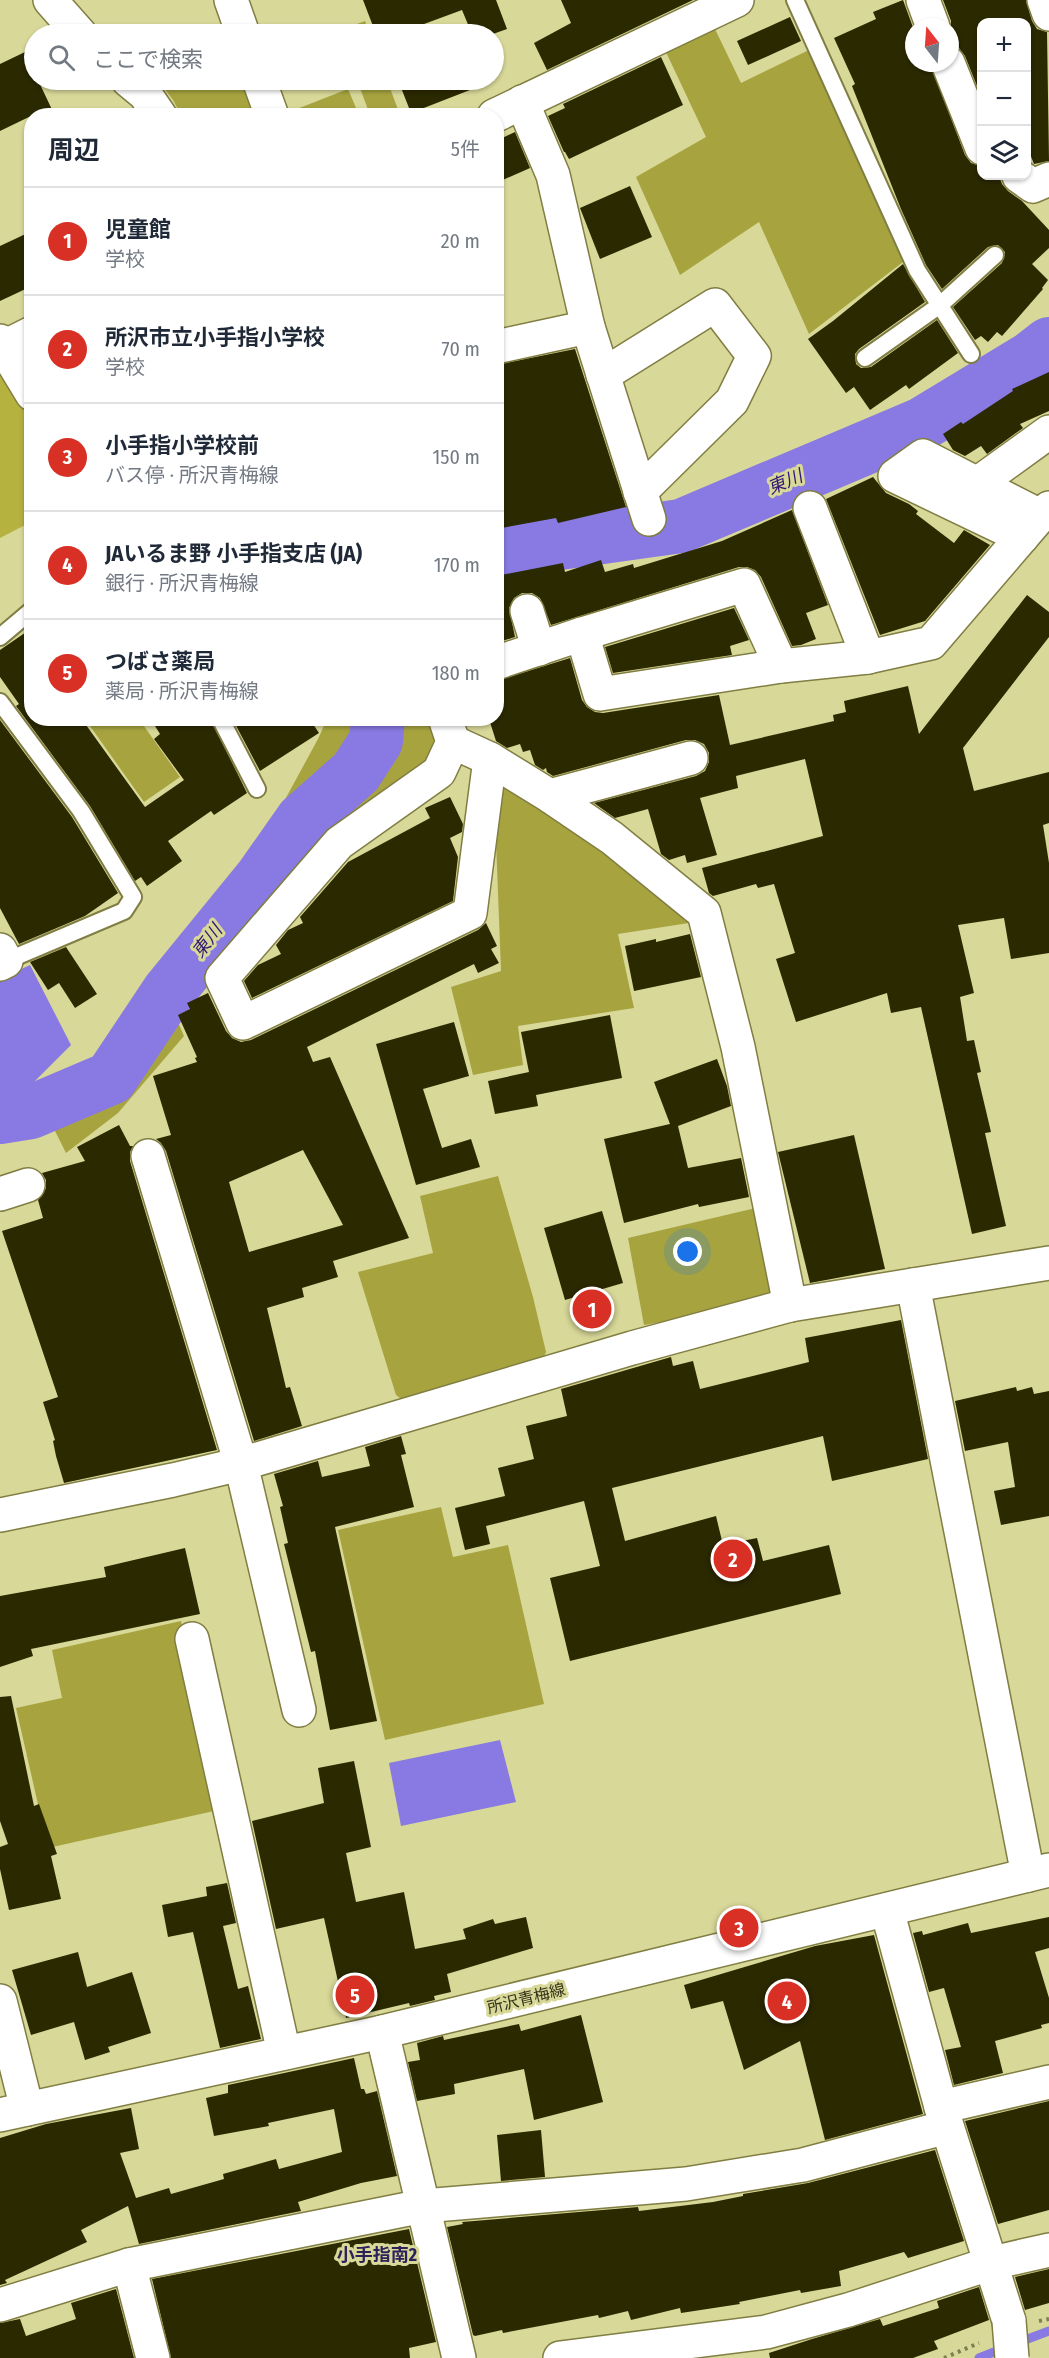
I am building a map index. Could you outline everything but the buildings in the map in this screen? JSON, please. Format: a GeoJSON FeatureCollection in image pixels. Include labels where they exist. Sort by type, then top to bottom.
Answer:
{"type":"FeatureCollection","features":[{"type":"Feature","properties":{"kind":"street"},"geometry":{"type":"LineString","coordinates":[[50,0],[71,24]]}},
{"type":"Feature","properties":{"kind":"street"},"geometry":{"type":"LineString","coordinates":[[231,0],[239,24]]}},
{"type":"Feature","properties":{"kind":"street"},"geometry":{"type":"LineString","coordinates":[[603,375],[715,305],[754,356],[732,401],[644,506],[603,375],[588,327],[553,175],[508,109],[737,0]]}},
{"type":"Feature","properties":{"kind":"street"},"geometry":{"type":"LineString","coordinates":[[923,0],[930,18]]}},
{"type":"Feature","properties":{"kind":"street"},"geometry":{"type":"LineString","coordinates":[[1044,0],[1049,14]]}},
{"type":"Feature","properties":{"kind":"street"},"geometry":{"type":"LineString","coordinates":[[951,72],[977,138]]}},
{"type":"Feature","properties":{"kind":"street"},"geometry":{"type":"LineString","coordinates":[[140,90],[155,108]]}},
{"type":"Feature","properties":{"kind":"street"},"geometry":{"type":"LineString","coordinates":[[263,90],[269,108]]}},
{"type":"Feature","properties":{"kind":"street"},"geometry":{"type":"LineString","coordinates":[[1025,180],[1033,186],[1049,179]]}},
{"type":"Feature","properties":{"kind":"street"},"geometry":{"type":"LineString","coordinates":[[504,345],[588,327]]}},
{"type":"Feature","properties":{"kind":"street"},"geometry":{"type":"LineString","coordinates":[[9,342],[24,376]]}},
{"type":"Feature","properties":{"kind":"street"},"geometry":{"type":"LineString","coordinates":[[977,483],[1049,432]]}},
{"type":"Feature","properties":{"kind":"street"},"geometry":{"type":"LineString","coordinates":[[923,456],[977,483],[1037,520],[895,476],[923,456]]}},
{"type":"Feature","properties":{"kind":"street"},"geometry":{"type":"LineString","coordinates":[[810,508],[868,657]]}},
{"type":"Feature","properties":{"kind":"street"},"geometry":{"type":"LineString","coordinates":[[582,634],[600,694],[781,666],[868,657],[931,643],[1037,520]]}},
{"type":"Feature","properties":{"kind":"street"},"geometry":{"type":"LineString","coordinates":[[504,660],[582,634],[744,585],[781,666]]}},
{"type":"Feature","properties":{"kind":"street"},"geometry":{"type":"LineString","coordinates":[[527,611],[539,649]]}},
{"type":"Feature","properties":{"kind":"street"},"geometry":{"type":"LineString","coordinates":[[490,759],[470,913],[243,1023],[222,978],[339,843],[439,772],[449,730],[612,838],[704,913],[738,1047],[790,1305]]}},
{"type":"Feature","properties":{"kind":"street"},"geometry":{"type":"LineString","coordinates":[[550,796],[691,758]]}},
{"type":"Feature","properties":{"kind":"street"},"geometry":{"type":"LineString","coordinates":[[148,1156],[241,1464],[299,1710]]}},
{"type":"Feature","properties":{"kind":"street"},"geometry":{"type":"LineString","coordinates":[[0,1515],[241,1464],[621,1352],[790,1305],[1049,1263]]}},
{"type":"Feature","properties":{"kind":"street"},"geometry":{"type":"LineString","coordinates":[[913,1285],[1039,1873]]}},
{"type":"Feature","properties":{"kind":"street"},"geometry":{"type":"LineString","coordinates":[[192,1639],[284,2053]]}},
{"type":"Feature","properties":{"kind":"street","name":"所沢青梅線"},"geometry":{"type":"LineString","coordinates":[[14,2112],[382,2032],[1039,1873]]}},
{"type":"Feature","properties":{"kind":"street"},"geometry":{"type":"LineString","coordinates":[[887,1910],[944,2117],[1012,2328],[1012,2358]]}},
{"type":"Feature","properties":{"kind":"street"},"geometry":{"type":"LineString","coordinates":[[0,2001],[14,2112]]}},
{"type":"Feature","properties":{"kind":"street"},"geometry":{"type":"LineString","coordinates":[[382,2032],[459,2358]]}},
{"type":"Feature","properties":{"kind":"street"},"geometry":{"type":"LineString","coordinates":[[0,2305],[129,2265],[423,2206],[686,2184],[803,2165],[1049,2082]]}},
{"type":"Feature","properties":{"kind":"street"},"geometry":{"type":"LineString","coordinates":[[560,2358],[766,2332],[848,2310],[992,2263],[1049,2250]]}},
{"type":"Feature","properties":{"kind":"street"},"geometry":{"type":"LineString","coordinates":[[129,2265],[153,2358]]}},
{"type":"Feature","properties":{"kind":"lane"},"geometry":{"type":"LineString","coordinates":[[795,0],[917,270],[971,354]]}},
{"type":"Feature","properties":{"kind":"lane"},"geometry":{"type":"LineString","coordinates":[[865,358],[940,305],[995,255]]}},
{"type":"Feature","properties":{"kind":"lane"},"geometry":{"type":"LineString","coordinates":[[0,638],[24,616]]}},
{"type":"Feature","properties":{"kind":"lane"},"geometry":{"type":"LineString","coordinates":[[0,702],[81,812],[133,897],[124,911],[2,959]]}},
{"type":"Feature","properties":{"kind":"lane"},"geometry":{"type":"LineString","coordinates":[[224,726],[257,789]]}},
{"type":"Feature","properties":{"kind":"shaded area"},"geometry":{"type":"Polygon","coordinates":[[[714,27],[741,83],[811,49],[903,262],[809,334],[759,222],[680,275],[636,177],[706,137],[665,50],[714,27]]]}},
{"type":"Feature","properties":{"kind":"shaded area"},"geometry":{"type":"Polygon","coordinates":[[[166,90],[258,90],[264,108],[177,108],[166,90]]]}},
{"type":"Feature","properties":{"kind":"shaded area"},"geometry":{"type":"Polygon","coordinates":[[[348,90],[356,108],[299,108],[348,90]]]}},
{"type":"Feature","properties":{"kind":"shaded area"},"geometry":{"type":"Polygon","coordinates":[[[361,90],[391,90],[397,108],[367,108],[361,90]]]}},
{"type":"Feature","properties":{"kind":"shaded area"},"geometry":{"type":"Polygon","coordinates":[[[0,359],[24,397],[24,526],[0,538],[0,359]]]}},
{"type":"Feature","properties":{"kind":"shaded area"},"geometry":{"type":"Polygon","coordinates":[[[90,726],[144,726],[180,777],[144,802],[90,726]]]}},
{"type":"Feature","properties":{"kind":"shaded area"},"geometry":{"type":"Polygon","coordinates":[[[324,726],[430,726],[434,739],[425,772],[366,802],[253,923],[175,1015],[184,1036],[118,1113],[66,1153],[51,1123],[110,1055],[156,972],[269,829],[324,726]]]}},
{"type":"Feature","properties":{"kind":"shaded area"},"geometry":{"type":"Polygon","coordinates":[[[507,780],[692,921],[618,934],[634,1008],[518,1026],[523,1065],[473,1075],[451,987],[501,971],[494,790],[507,780]]]}},
{"type":"Feature","properties":{"kind":"shaded area"},"geometry":{"type":"Polygon","coordinates":[[[30,965],[71,1045],[25,1091],[0,1097],[0,979],[30,965]]]}},
{"type":"Feature","properties":{"kind":"shaded area"},"geometry":{"type":"Polygon","coordinates":[[[498,1176],[533,1297],[546,1352],[540,1366],[405,1402],[396,1395],[358,1272],[433,1253],[420,1196],[498,1176]]]}},
{"type":"Feature","properties":{"kind":"shaded area"},"geometry":{"type":"Polygon","coordinates":[[[760,1207],[778,1302],[644,1325],[628,1238],[760,1207]]]}},
{"type":"Feature","properties":{"kind":"shaded area"},"geometry":{"type":"Polygon","coordinates":[[[441,1507],[453,1557],[508,1545],[544,1704],[385,1740],[338,1530],[441,1507]]]}},
{"type":"Feature","properties":{"kind":"shaded area"},"geometry":{"type":"Polygon","coordinates":[[[181,1621],[223,1809],[48,1848],[16,1708],[62,1698],[52,1650],[181,1621]]]}},
{"type":"Feature","properties":{"kind":"shaded area"},"geometry":{"type":"Polygon","coordinates":[[[500,1740],[516,1802],[401,1826],[389,1763],[500,1740]]]}},
{"type":"Feature","properties":{"kind":"waterway","name":"東川"},"geometry":{"type":"LineString","coordinates":[[504,551],[681,526],[922,424],[1031,358],[1049,344]]}},
{"type":"Feature","properties":{"kind":"waterway","name":"東川"},"geometry":{"type":"LineString","coordinates":[[0,1117],[31,1112],[111,1078],[169,991],[262,877],[302,820],[356,772],[376,741],[377,726]]}},
{"type":"Feature","properties":{"kind":"waterway"},"geometry":{"type":"LineString","coordinates":[[1017,2343],[1049,2331]]}},
{"type":"Feature","properties":{"kind":"waterway"},"geometry":{"type":"LineString","coordinates":[[979,2358],[1004,2348]]}},
{"type":"Feature","properties":{"kind":"place","name":"児童館"},"geometry":{"type":"Point","coordinates":[592,1309]}},
{"type":"Feature","properties":{"kind":"place","name":"所沢市立小手指小学校"},"geometry":{"type":"Point","coordinates":[733,1559]}},
{"type":"Feature","properties":{"kind":"place","name":"小手指小学校前"},"geometry":{"type":"Point","coordinates":[739,1928]}},
{"type":"Feature","properties":{"kind":"place","name":"つばさ薬局"},"geometry":{"type":"Point","coordinates":[355,1995]}},
{"type":"Feature","properties":{"kind":"place","name":"JAいるま野 小手指支店 (JA)"},"geometry":{"type":"Point","coordinates":[787,2001]}},
{"type":"Feature","properties":{"kind":"district","name":"小手指南2"},"geometry":{"type":"Point","coordinates":[377,2255]}}]}
